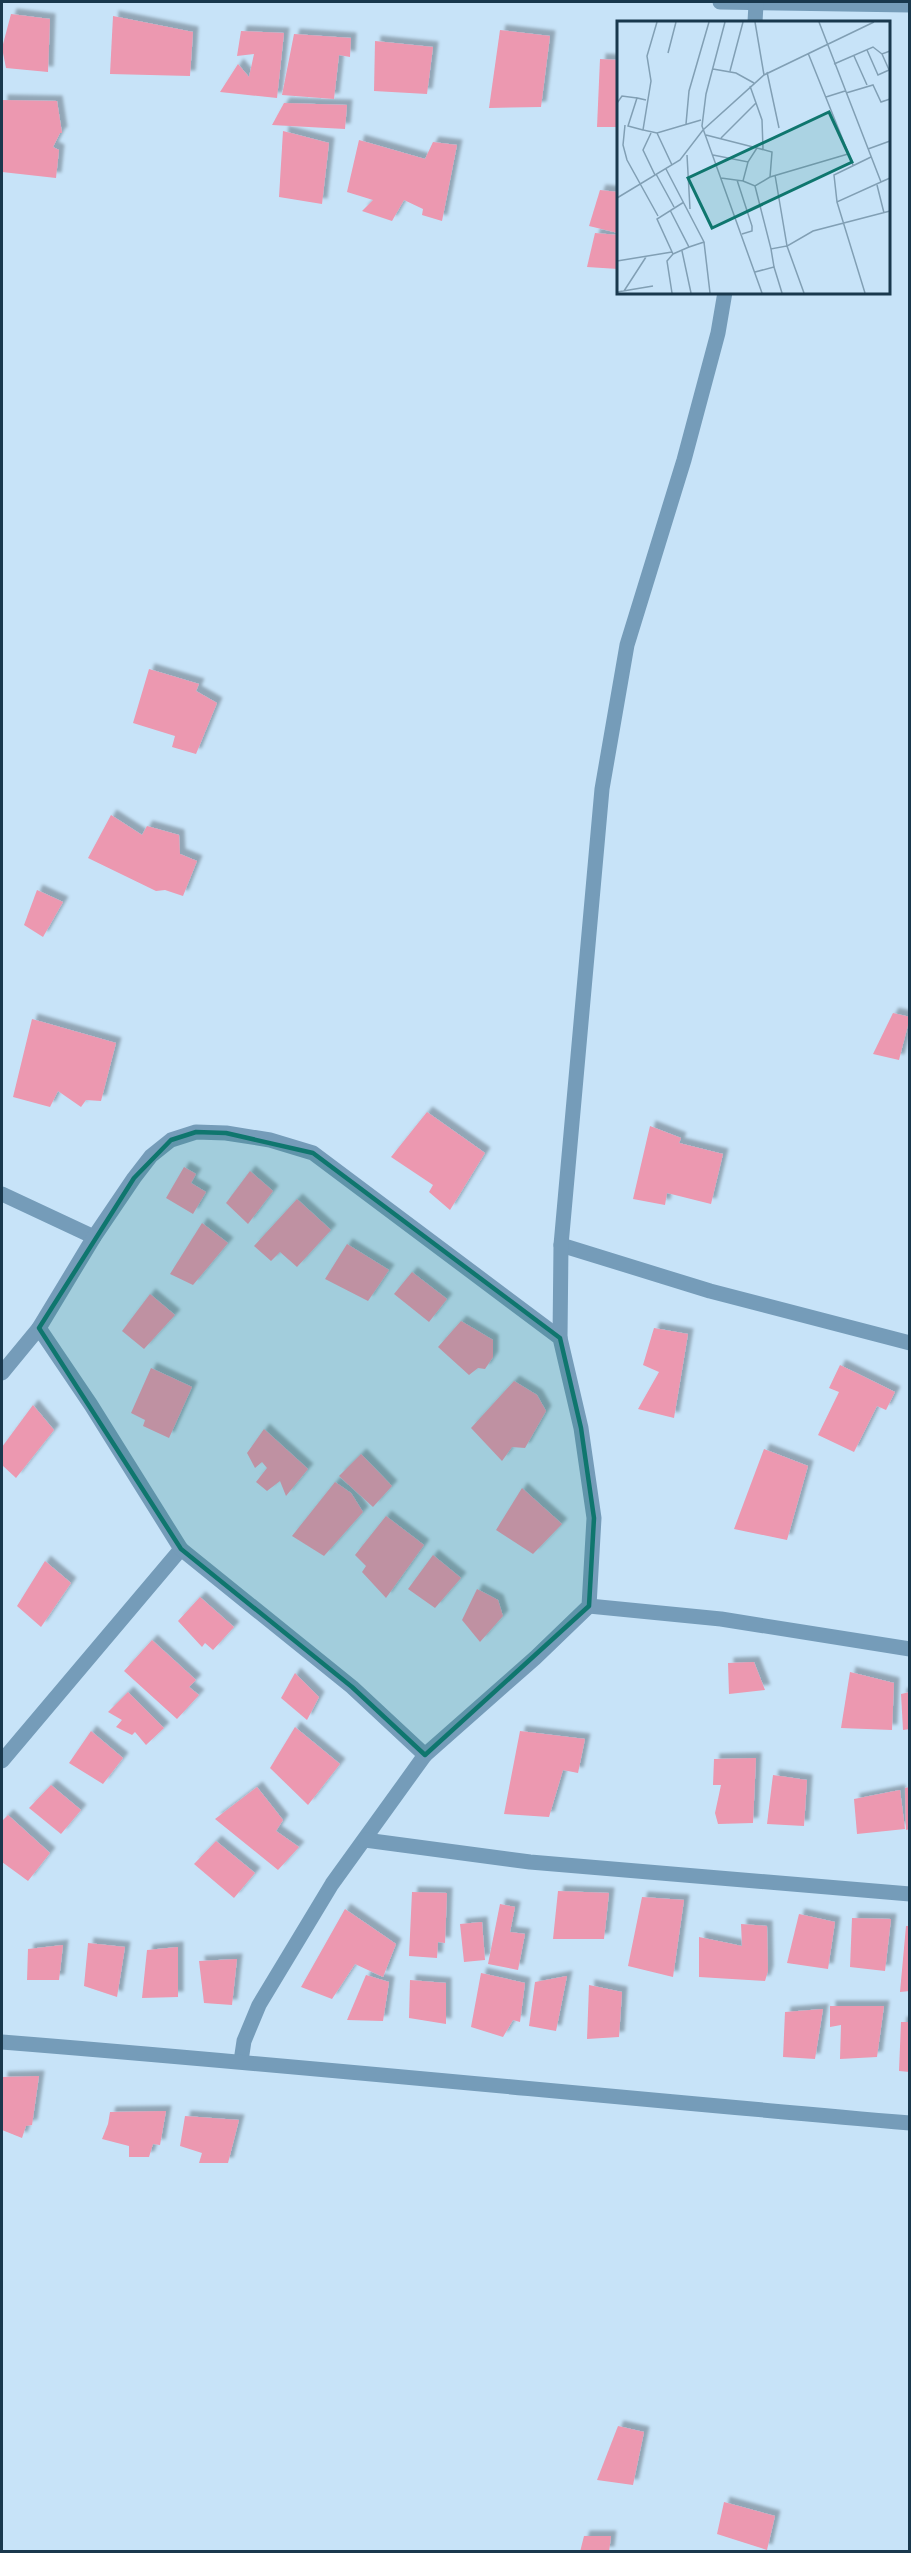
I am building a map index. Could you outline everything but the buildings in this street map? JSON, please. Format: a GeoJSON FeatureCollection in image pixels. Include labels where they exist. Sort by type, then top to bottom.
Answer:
{"type":"FeatureCollection","features":[{"type":"Feature","properties":{"kind":"street"},"geometry":{"type":"LineString","coordinates":[[720,2],[909,5]]}},
{"type":"Feature","properties":{"kind":"street"},"geometry":{"type":"LineString","coordinates":[[755,21],[756,4]]}},
{"type":"Feature","properties":{"kind":"street"},"geometry":{"type":"LineString","coordinates":[[241,2061],[244,2041],[259,2005],[332,1884],[425,1755],[535,1658],[589,1606],[594,1518],[581,1428],[560,1338],[561,1245],[604,778],[627,645],[684,460],[718,333],[725,294]]}},
{"type":"Feature","properties":{"kind":"street"},"geometry":{"type":"LineString","coordinates":[[2,1373],[39,1328],[94,1237],[151,1156],[171,1140],[195,1131],[270,1140],[312,1153],[560,1338]]}},
{"type":"Feature","properties":{"kind":"street"},"geometry":{"type":"LineString","coordinates":[[2,1194],[94,1237]]}},
{"type":"Feature","properties":{"kind":"street"},"geometry":{"type":"LineString","coordinates":[[561,1245],[710,1291],[909,1343]]}},
{"type":"Feature","properties":{"kind":"street"},"geometry":{"type":"LineString","coordinates":[[39,1328],[98,1414],[181,1549],[352,1687],[425,1755]]}},
{"type":"Feature","properties":{"kind":"street"},"geometry":{"type":"LineString","coordinates":[[2,1761],[181,1549]]}},
{"type":"Feature","properties":{"kind":"street"},"geometry":{"type":"LineString","coordinates":[[589,1606],[721,1619],[909,1649]]}},
{"type":"Feature","properties":{"kind":"street"},"geometry":{"type":"LineString","coordinates":[[365,1840],[530,1862],[909,1894]]}},
{"type":"Feature","properties":{"kind":"street"},"geometry":{"type":"LineString","coordinates":[[2,2042],[241,2061],[909,2123]]}},
{"type":"Feature","properties":{"kind":"highlighted area"},"geometry":{"type":"Polygon","coordinates":[[[196,1132],[226,1133],[313,1153],[560,1338],[581,1428],[594,1518],[589,1606],[425,1755],[352,1687],[181,1549],[39,1328],[134,1178],[171,1140],[196,1132]]]}}]}
